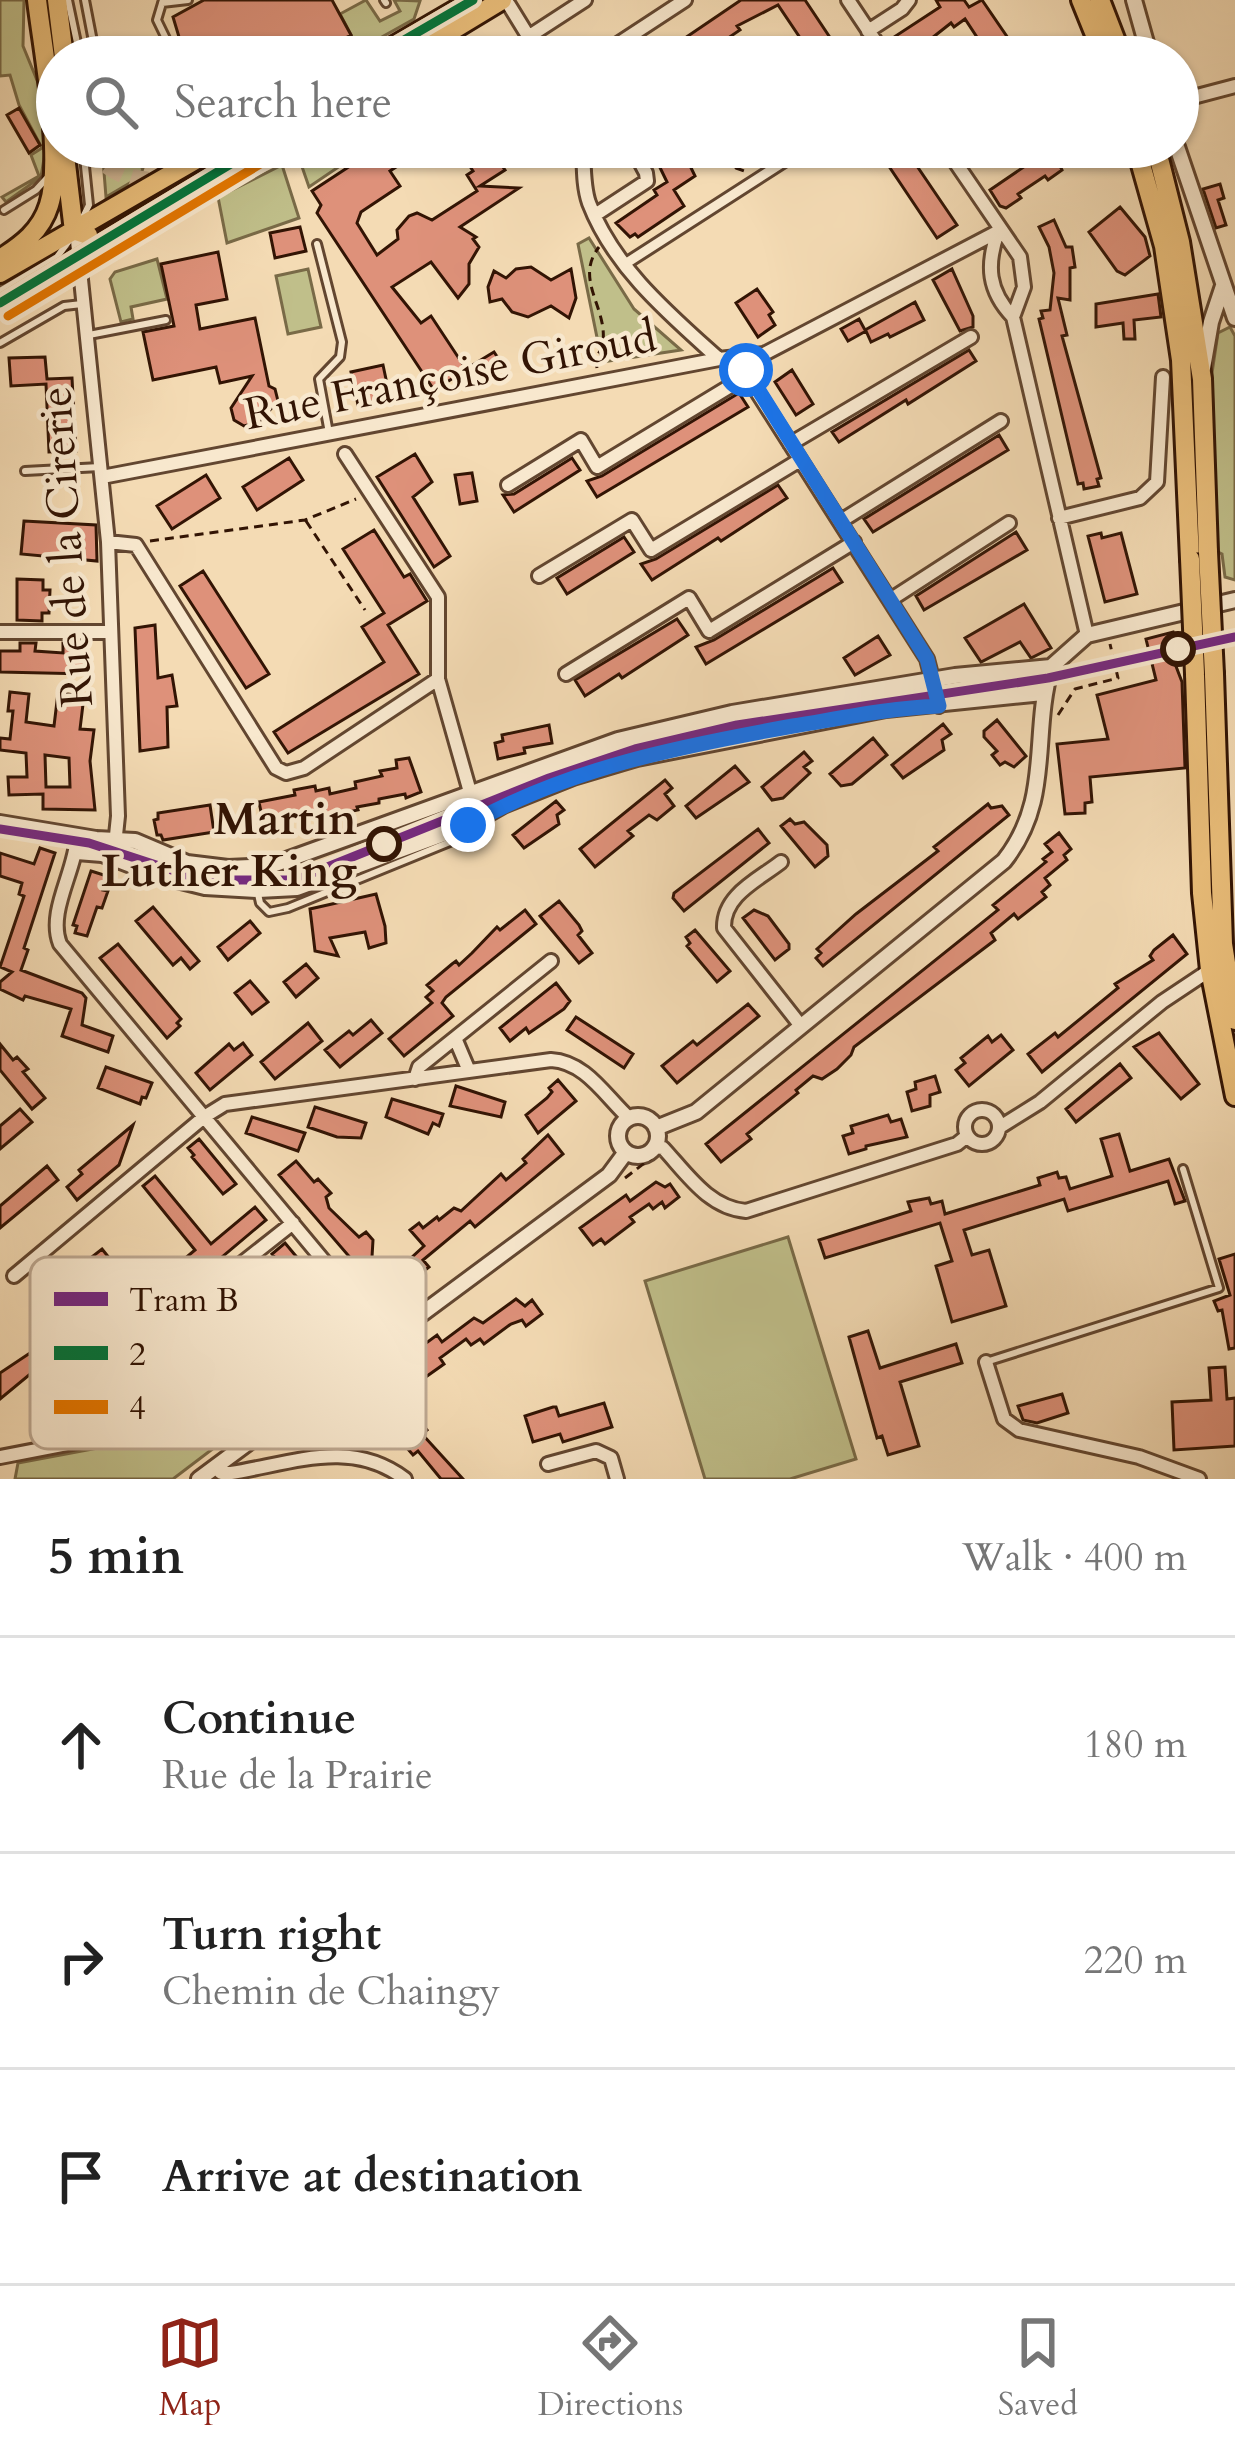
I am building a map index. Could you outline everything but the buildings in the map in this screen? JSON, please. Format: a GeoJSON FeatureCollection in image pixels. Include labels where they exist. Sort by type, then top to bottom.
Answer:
{"type":"FeatureCollection","features":[{"type":"Feature","properties":{"kind":"main road"},"geometry":{"type":"LineString","coordinates":[[41,0],[47,36]]}},
{"type":"Feature","properties":{"kind":"main road"},"geometry":{"type":"LineString","coordinates":[[41,0],[44,36]]}},
{"type":"Feature","properties":{"kind":"main road"},"geometry":{"type":"LineString","coordinates":[[57,0],[61,36]]}},
{"type":"Feature","properties":{"kind":"main road"},"geometry":{"type":"LineString","coordinates":[[411,36],[473,0]]}},
{"type":"Feature","properties":{"kind":"main road"},"geometry":{"type":"LineString","coordinates":[[443,36],[504,0]]}},
{"type":"Feature","properties":{"kind":"main road"},"geometry":{"type":"LineString","coordinates":[[1071,0],[1094,36]]}},
{"type":"Feature","properties":{"kind":"main road"},"geometry":{"type":"LineString","coordinates":[[1081,0],[1096,36]]}},
{"type":"Feature","properties":{"kind":"main road"},"geometry":{"type":"LineString","coordinates":[[1100,0],[1114,36]]}},
{"type":"Feature","properties":{"kind":"main road"},"geometry":{"type":"LineString","coordinates":[[70,168],[90,236]]}},
{"type":"Feature","properties":{"kind":"main road"},"geometry":{"type":"LineString","coordinates":[[0,304],[78,257],[90,236],[183,168]]}},
{"type":"Feature","properties":{"kind":"main road"},"geometry":{"type":"LineString","coordinates":[[0,273],[90,236],[220,168]]}},
{"type":"Feature","properties":{"kind":"main road"},"geometry":{"type":"LineString","coordinates":[[1142,168],[1163,247],[1181,360],[1218,861],[1235,1020]]}},
{"type":"Feature","properties":{"kind":"main road"},"geometry":{"type":"LineString","coordinates":[[1161,168],[1180,242],[1202,379],[1199,556]]}},
{"type":"Feature","properties":{"kind":"main road"},"geometry":{"type":"LineString","coordinates":[[0,259],[38,228],[51,200],[53,170]]}},
{"type":"Feature","properties":{"kind":"main road"},"geometry":{"type":"LineString","coordinates":[[1204,674],[1202,893],[1210,970],[1235,1096]]}},
{"type":"Feature","properties":{"kind":"street"},"geometry":{"type":"LineString","coordinates":[[504,0],[527,36]]}},
{"type":"Feature","properties":{"kind":"street"},"geometry":{"type":"LineString","coordinates":[[530,36],[585,0]]}},
{"type":"Feature","properties":{"kind":"street"},"geometry":{"type":"LineString","coordinates":[[630,36],[685,0]]}},
{"type":"Feature","properties":{"kind":"street"},"geometry":{"type":"LineString","coordinates":[[848,0],[871,36]]}},
{"type":"Feature","properties":{"kind":"street"},"geometry":{"type":"LineString","coordinates":[[868,31],[902,10],[909,0]]}},
{"type":"Feature","properties":{"kind":"street"},"geometry":{"type":"LineString","coordinates":[[1134,0],[1144,36]]}},
{"type":"Feature","properties":{"kind":"street"},"geometry":{"type":"LineString","coordinates":[[1199,95],[1235,86]]}},
{"type":"Feature","properties":{"kind":"street"},"geometry":{"type":"LineString","coordinates":[[584,168],[586,190],[596,215],[640,287],[719,359]]}},
{"type":"Feature","properties":{"kind":"street"},"geometry":{"type":"LineString","coordinates":[[596,215],[646,181],[644,168]]}},
{"type":"Feature","properties":{"kind":"street"},"geometry":{"type":"LineString","coordinates":[[625,264],[774,168]]}},
{"type":"Feature","properties":{"kind":"street"},"geometry":{"type":"LineString","coordinates":[[958,168],[999,231],[1011,240],[1024,273],[1021,304],[1013,316]]}},
{"type":"Feature","properties":{"kind":"street"},"geometry":{"type":"LineString","coordinates":[[1184,168],[1234,315],[1210,329]]}},
{"type":"Feature","properties":{"kind":"street"},"geometry":{"type":"LineString","coordinates":[[999,231],[990,261],[991,283],[996,297],[1013,316],[1087,635]]}},
{"type":"Feature","properties":{"kind":"street","name":"Rue Françoise Giroud"},"geometry":{"type":"LineString","coordinates":[[101,472],[719,359],[764,355],[999,231]]}},
{"type":"Feature","properties":{"kind":"street","name":"Rue de la Cirerie"},"geometry":{"type":"LineString","coordinates":[[78,257],[108,542],[118,816],[114,858]]}},
{"type":"Feature","properties":{"kind":"street"},"geometry":{"type":"LineString","coordinates":[[1202,379],[1221,279],[1235,269]]}},
{"type":"Feature","properties":{"kind":"street"},"geometry":{"type":"LineString","coordinates":[[790,444],[971,337]]}},
{"type":"Feature","properties":{"kind":"street"},"geometry":{"type":"LineString","coordinates":[[744,357],[747,376],[927,659],[939,706]]}},
{"type":"Feature","properties":{"kind":"street"},"geometry":{"type":"LineString","coordinates":[[508,485],[581,440],[597,467],[747,376]]}},
{"type":"Feature","properties":{"kind":"street"},"geometry":{"type":"LineString","coordinates":[[1060,518],[1151,491],[1157,482],[1163,377]]}},
{"type":"Feature","properties":{"kind":"street"},"geometry":{"type":"LineString","coordinates":[[841,521],[1001,421]]}},
{"type":"Feature","properties":{"kind":"street"},"geometry":{"type":"LineString","coordinates":[[345,454],[438,597],[438,680],[470,791]]}},
{"type":"Feature","properties":{"kind":"street"},"geometry":{"type":"LineString","coordinates":[[539,576],[632,520],[651,550],[800,460]]}},
{"type":"Feature","properties":{"kind":"street"},"geometry":{"type":"LineString","coordinates":[[890,600],[1009,523]]}},
{"type":"Feature","properties":{"kind":"street"},"geometry":{"type":"LineString","coordinates":[[108,542],[136,545],[276,768],[286,773],[304,768],[438,680]]}},
{"type":"Feature","properties":{"kind":"street"},"geometry":{"type":"LineString","coordinates":[[566,674],[689,598],[709,631],[854,542]]}},
{"type":"Feature","properties":{"kind":"street"},"geometry":{"type":"LineString","coordinates":[[656,1128],[696,1112],[1004,861],[1020,841],[1038,783],[1043,693],[1051,667],[1087,635],[1235,600]]}},
{"type":"Feature","properties":{"kind":"street"},"geometry":{"type":"LineString","coordinates":[[0,632],[111,632]]}},
{"type":"Feature","properties":{"kind":"street"},"geometry":{"type":"LineString","coordinates":[[77,843],[135,841],[187,863],[253,869],[655,731],[732,713],[935,680],[1051,667]]}},
{"type":"Feature","properties":{"kind":"street"},"geometry":{"type":"LineString","coordinates":[[0,826],[77,843],[183,883],[258,890],[313,883],[468,825],[503,805],[573,777],[637,758],[886,709],[1043,693]]}},
{"type":"Feature","properties":{"kind":"street"},"geometry":{"type":"LineString","coordinates":[[77,843],[56,920],[60,944],[321,1257]]}},
{"type":"Feature","properties":{"kind":"street"},"geometry":{"type":"LineString","coordinates":[[782,862],[733,899],[724,928],[801,1026]]}},
{"type":"Feature","properties":{"kind":"street"},"geometry":{"type":"LineString","coordinates":[[415,1079],[419,1067],[550,961]]}},
{"type":"Feature","properties":{"kind":"street"},"geometry":{"type":"LineString","coordinates":[[968,1136],[979,1144],[988,1143],[1000,1127],[1040,1102],[1162,1002],[1210,970]]}},
{"type":"Feature","properties":{"kind":"street"},"geometry":{"type":"LineString","coordinates":[[455,1038],[469,1071]]}},
{"type":"Feature","properties":{"kind":"street"},"geometry":{"type":"LineString","coordinates":[[37,1257],[225,1104],[565,1060],[584,1070],[629,1118],[648,1118],[656,1128],[654,1147]]}},
{"type":"Feature","properties":{"kind":"street"},"geometry":{"type":"LineString","coordinates":[[968,1136],[967,1119],[982,1110],[995,1116],[1000,1127]]}},
{"type":"Feature","properties":{"kind":"street"},"geometry":{"type":"LineString","coordinates":[[626,1152],[619,1134],[629,1118]]}},
{"type":"Feature","properties":{"kind":"street"},"geometry":{"type":"LineString","coordinates":[[626,1152],[644,1155],[654,1147],[663,1148],[717,1203],[746,1210],[957,1144],[968,1136]]}},
{"type":"Feature","properties":{"kind":"street"},"geometry":{"type":"LineString","coordinates":[[426,1310],[609,1175],[626,1152]]}},
{"type":"Feature","properties":{"kind":"street"},"geometry":{"type":"LineString","coordinates":[[250,1257],[293,1223]]}},
{"type":"Feature","properties":{"kind":"street"},"geometry":{"type":"LineString","coordinates":[[14,1276],[30,1263]]}},
{"type":"Feature","properties":{"kind":"street"},"geometry":{"type":"LineString","coordinates":[[986,1362],[1004,1419],[1019,1430],[1139,1457],[1198,1479]]}},
{"type":"Feature","properties":{"kind":"street"},"geometry":{"type":"LineString","coordinates":[[0,1457],[41,1449]]}},
{"type":"Feature","properties":{"kind":"street"},"geometry":{"type":"LineString","coordinates":[[199,1479],[240,1449]]}},
{"type":"Feature","properties":{"kind":"street"},"geometry":{"type":"LineString","coordinates":[[548,1464],[596,1451],[611,1458],[617,1479]]}},
{"type":"Feature","properties":{"kind":"street"},"geometry":{"type":"LineString","coordinates":[[216,1467],[231,1474],[344,1454],[386,1465],[405,1479]]}},
{"type":"Feature","properties":{"kind":"lane"},"geometry":{"type":"LineString","coordinates":[[68,0],[73,36]]}},
{"type":"Feature","properties":{"kind":"lane"},"geometry":{"type":"LineString","coordinates":[[85,0],[92,36]]}},
{"type":"Feature","properties":{"kind":"lane"},"geometry":{"type":"LineString","coordinates":[[165,36],[157,20],[162,2],[188,0]]}},
{"type":"Feature","properties":{"kind":"lane"},"geometry":{"type":"LineString","coordinates":[[0,291],[90,236],[85,168]]}},
{"type":"Feature","properties":{"kind":"lane"},"geometry":{"type":"LineString","coordinates":[[4,209],[36,190],[53,170]]}},
{"type":"Feature","properties":{"kind":"lane"},"geometry":{"type":"LineString","coordinates":[[317,244],[342,342],[340,357],[319,379],[329,433]]}},
{"type":"Feature","properties":{"kind":"lane"},"geometry":{"type":"LineString","coordinates":[[0,343],[64,306],[82,304]]}},
{"type":"Feature","properties":{"kind":"lane"},"geometry":{"type":"LineString","coordinates":[[86,335],[166,320]]}},
{"type":"Feature","properties":{"kind":"lane"},"geometry":{"type":"LineString","coordinates":[[25,470],[101,472]]}},
{"type":"Feature","properties":{"kind":"lane"},"geometry":{"type":"LineString","coordinates":[[986,1362],[1219,1288],[1183,1169]]}},
{"type":"Feature","properties":{"kind":"path"},"geometry":{"type":"LineString","coordinates":[[736,168],[755,180]]}},
{"type":"Feature","properties":{"kind":"path"},"geometry":{"type":"LineString","coordinates":[[598,371],[595,358],[603,341],[588,272],[590,258],[599,247]]}},
{"type":"Feature","properties":{"kind":"path"},"geometry":{"type":"LineString","coordinates":[[136,545],[165,537],[305,520],[370,493]]}},
{"type":"Feature","properties":{"kind":"path"},"geometry":{"type":"LineString","coordinates":[[305,520],[365,610]]}},
{"type":"Feature","properties":{"kind":"path"},"geometry":{"type":"LineString","coordinates":[[1075,689],[1118,678],[1108,637]]}},
{"type":"Feature","properties":{"kind":"shaded area"},"geometry":{"type":"Polygon","coordinates":[[[0,0],[24,0],[23,46],[36,78],[36,137],[10,75],[0,76],[0,0]]]}},
{"type":"Feature","properties":{"kind":"shaded area"},"geometry":{"type":"Polygon","coordinates":[[[366,0],[380,21],[400,11],[394,0],[420,1],[414,19],[384,36],[349,36],[340,14],[366,0]]]}},
{"type":"Feature","properties":{"kind":"shaded area"},"geometry":{"type":"Polygon","coordinates":[[[36,152],[41,177],[6,202],[2,197],[39,176],[31,155],[36,152]]]}},
{"type":"Feature","properties":{"kind":"shaded area"},"geometry":{"type":"Polygon","coordinates":[[[104,168],[143,168],[140,177],[106,197],[104,168]]]}},
{"type":"Feature","properties":{"kind":"shaded area"},"geometry":{"type":"Polygon","coordinates":[[[283,168],[299,218],[227,243],[218,197],[283,168]]]}},
{"type":"Feature","properties":{"kind":"shaded area"},"geometry":{"type":"Polygon","coordinates":[[[302,168],[337,168],[309,187],[302,168]]]}},
{"type":"Feature","properties":{"kind":"shaded area"},"geometry":{"type":"Polygon","coordinates":[[[589,238],[634,309],[681,350],[602,362],[578,244],[589,238]]]}},
{"type":"Feature","properties":{"kind":"shaded area"},"geometry":{"type":"Polygon","coordinates":[[[157,259],[167,299],[131,307],[133,319],[121,322],[110,279],[115,272],[157,259]]]}},
{"type":"Feature","properties":{"kind":"shaded area"},"geometry":{"type":"Polygon","coordinates":[[[308,269],[321,327],[288,334],[276,276],[308,269]]]}},
{"type":"Feature","properties":{"kind":"shaded area"},"geometry":{"type":"Polygon","coordinates":[[[1230,327],[1235,336],[1235,580],[1225,577],[1222,554],[1216,551],[1212,373],[1218,333],[1230,327]]]}},
{"type":"Feature","properties":{"kind":"shaded area"},"geometry":{"type":"Polygon","coordinates":[[[788,1237],[856,1459],[790,1479],[705,1479],[645,1281],[788,1237]]]}},
{"type":"Feature","properties":{"kind":"shaded area"},"geometry":{"type":"Polygon","coordinates":[[[92,1449],[212,1449],[173,1479],[15,1479],[18,1463],[92,1449]]]}},
{"type":"Feature","properties":{"kind":"tunnel"},"geometry":{"type":"LineString","coordinates":[[112,168],[154,181],[202,169]]}},
{"type":"Feature","properties":{"kind":"tram line","name":"B"},"geometry":{"type":"LineString","coordinates":[[0,829],[89,843],[202,880],[295,880],[549,778],[635,749],[737,725],[1048,678],[1235,637]]}},
{"type":"Feature","properties":{"kind":"tram line"},"geometry":{"type":"LineString","coordinates":[[782,713],[819,712]]}},
{"type":"Feature","properties":{"kind":"transit line","name":"2"},"geometry":{"type":"LineString","coordinates":[[411,36],[473,0]]}},
{"type":"Feature","properties":{"kind":"transit line","name":"2"},"geometry":{"type":"LineString","coordinates":[[0,303],[224,168]]}},
{"type":"Feature","properties":{"kind":"transit line","name":"4"},"geometry":{"type":"LineString","coordinates":[[8,316],[254,168]]}},
{"type":"Feature","properties":{"kind":"place","name":"Martin Luther King"},"geometry":{"type":"Point","coordinates":[384,844]}},
{"type":"Feature","properties":{"kind":"route"},"geometry":{"type":"LineString","coordinates":[[468,825],[503,805],[573,777],[637,758],[886,709],[939,706],[927,659],[746,370]]}}]}
